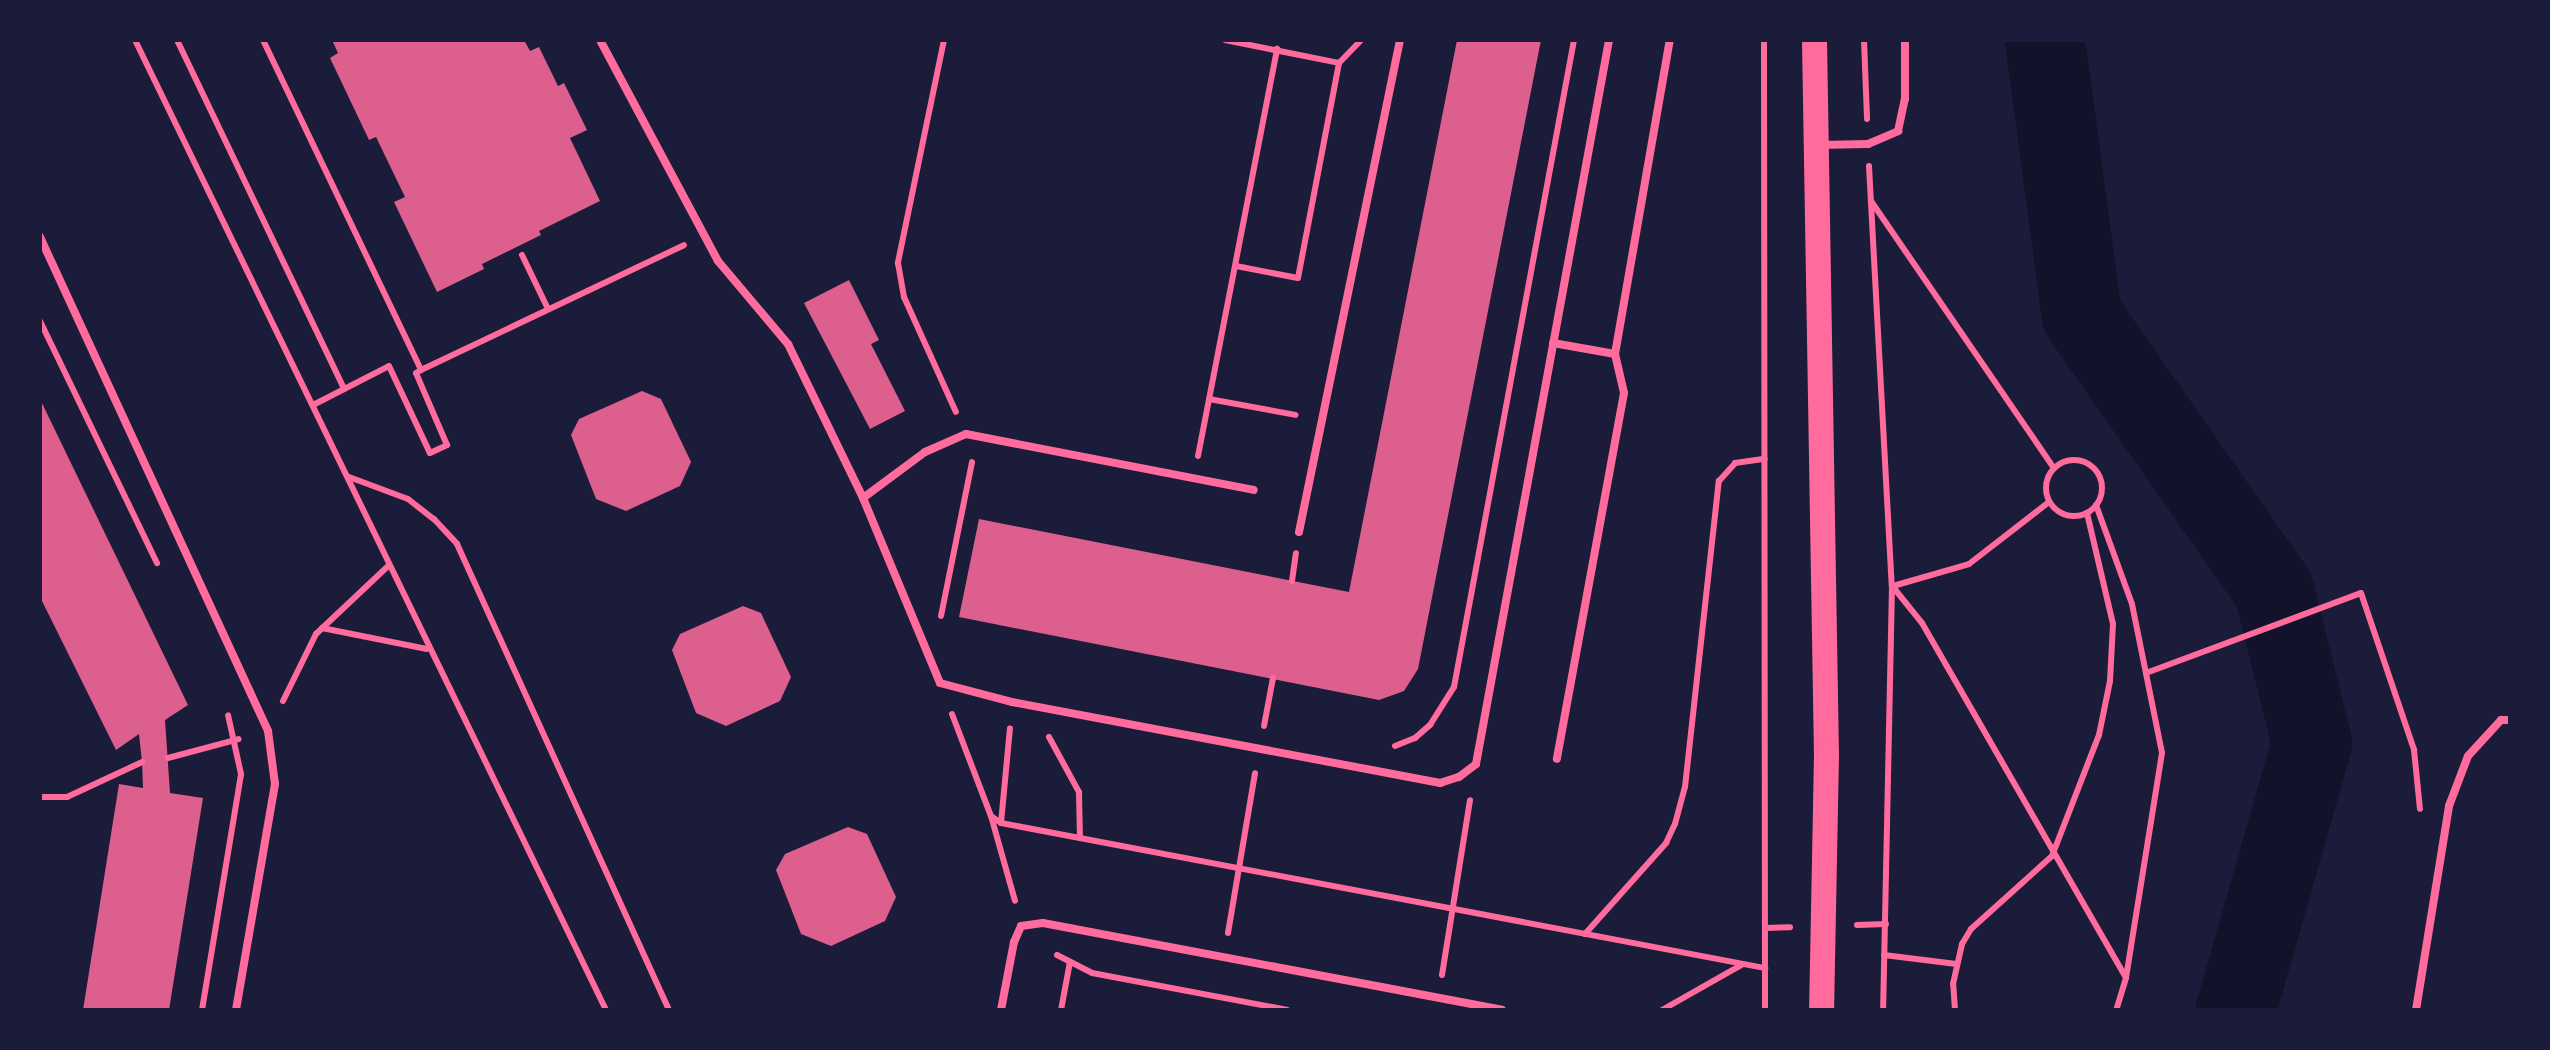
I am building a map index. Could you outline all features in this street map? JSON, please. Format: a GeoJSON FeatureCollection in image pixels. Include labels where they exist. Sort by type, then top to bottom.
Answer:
{"type":"FeatureCollection","features":[{"type":"Feature","properties":{"kind":"main road"},"geometry":{"type":"LineString","coordinates":[[1814,40],[1826,754],[1821,1010]]}},
{"type":"Feature","properties":{"kind":"lane"},"geometry":{"type":"LineString","coordinates":[[600,40],[703,236],[788,344],[863,498],[940,682],[1012,702],[1440,782],[1460,777],[1476,764],[1609,40]]}},
{"type":"Feature","properties":{"kind":"lane"},"geometry":{"type":"LineString","coordinates":[[1299,532],[1400,40]]}},
{"type":"Feature","properties":{"kind":"lane"},"geometry":{"type":"LineString","coordinates":[[1557,758],[1623,414],[1624,392],[1615,354],[1670,40]]}},
{"type":"Feature","properties":{"kind":"lane"},"geometry":{"type":"LineString","coordinates":[[1816,145],[1868,144],[1898,132],[1905,100],[1905,40]]}},
{"type":"Feature","properties":{"kind":"lane"},"geometry":{"type":"LineString","coordinates":[[40,237],[268,731],[275,784],[236,1010]]}},
{"type":"Feature","properties":{"kind":"lane"},"geometry":{"type":"LineString","coordinates":[[1553,343],[1615,354]]}},
{"type":"Feature","properties":{"kind":"lane"},"geometry":{"type":"LineString","coordinates":[[863,498],[925,452],[966,434],[1254,490]]}},
{"type":"Feature","properties":{"kind":"lane"},"geometry":{"type":"LineString","coordinates":[[2416,1010],[2449,806],[2468,756],[2500,720],[2510,720]]}},
{"type":"Feature","properties":{"kind":"lane"},"geometry":{"type":"LineString","coordinates":[[1001,1010],[1014,942],[1022,926],[1043,922],[1502,1010]]}},
{"type":"Feature","properties":{"kind":"path"},"geometry":{"type":"LineString","coordinates":[[134,40],[315,404],[387,567],[606,1010]]}},
{"type":"Feature","properties":{"kind":"path"},"geometry":{"type":"LineString","coordinates":[[177,40],[344,389]]}},
{"type":"Feature","properties":{"kind":"path"},"geometry":{"type":"LineString","coordinates":[[263,40],[421,370]]}},
{"type":"Feature","properties":{"kind":"path"},"geometry":{"type":"LineString","coordinates":[[944,40],[898,263],[904,297],[966,434]]}},
{"type":"Feature","properties":{"kind":"path"},"geometry":{"type":"LineString","coordinates":[[1225,40],[1339,63]]}},
{"type":"Feature","properties":{"kind":"path"},"geometry":{"type":"LineString","coordinates":[[1236,266],[1298,278],[1339,63],[1361,40]]}},
{"type":"Feature","properties":{"kind":"path"},"geometry":{"type":"LineString","coordinates":[[1390,746],[1405,744],[1430,725],[1454,687],[1574,40]]}},
{"type":"Feature","properties":{"kind":"path"},"geometry":{"type":"LineString","coordinates":[[1764,40],[1765,1010]]}},
{"type":"Feature","properties":{"kind":"path"},"geometry":{"type":"LineString","coordinates":[[1864,40],[1892,586],[1883,1010]]}},
{"type":"Feature","properties":{"kind":"path"},"geometry":{"type":"LineString","coordinates":[[1204,426],[1277,50]]}},
{"type":"Feature","properties":{"kind":"path"},"geometry":{"type":"LineString","coordinates":[[1870,200],[2054,468]]}},
{"type":"Feature","properties":{"kind":"path"},"geometry":{"type":"LineString","coordinates":[[315,404],[389,366],[430,452],[447,445],[416,373],[703,236]]}},
{"type":"Feature","properties":{"kind":"path"},"geometry":{"type":"LineString","coordinates":[[522,255],[548,309]]}},
{"type":"Feature","properties":{"kind":"path"},"geometry":{"type":"LineString","coordinates":[[40,321],[165,580]]}},
{"type":"Feature","properties":{"kind":"path"},"geometry":{"type":"LineString","coordinates":[[1209,399],[1278,412]]}},
{"type":"Feature","properties":{"kind":"path"},"geometry":{"type":"LineString","coordinates":[[940,618],[978,436]]}},
{"type":"Feature","properties":{"kind":"path"},"geometry":{"type":"LineString","coordinates":[[1585,934],[1666,843],[1675,824],[1686,788],[1719,481],[1736,464],[1765,459]]}},
{"type":"Feature","properties":{"kind":"path"},"geometry":{"type":"LineString","coordinates":[[2080,460],[2096,470],[2102,492],[2096,505],[2087,513],[2066,516],[2049,502],[2046,490],[2054,468],[2080,460]]}},
{"type":"Feature","properties":{"kind":"path"},"geometry":{"type":"LineString","coordinates":[[348,477],[408,499],[434,519],[456,544],[670,1010]]}},
{"type":"Feature","properties":{"kind":"path"},"geometry":{"type":"LineString","coordinates":[[1892,586],[1969,564],[2049,502]]}},
{"type":"Feature","properties":{"kind":"path"},"geometry":{"type":"LineString","coordinates":[[2096,505],[2132,604],[2162,753],[2126,978],[2116,1010]]}},
{"type":"Feature","properties":{"kind":"path"},"geometry":{"type":"LineString","coordinates":[[1955,1010],[1956,964],[1970,930],[2052,856],[2099,735],[2110,681],[2113,624],[2087,513]]}},
{"type":"Feature","properties":{"kind":"path"},"geometry":{"type":"LineString","coordinates":[[168,758],[268,731],[322,628],[387,567]]}},
{"type":"Feature","properties":{"kind":"path"},"geometry":{"type":"LineString","coordinates":[[1892,586],[1922,623],[2052,856],[2126,978]]}},
{"type":"Feature","properties":{"kind":"path"},"geometry":{"type":"LineString","coordinates":[[2148,672],[2361,593],[2414,750],[2421,823]]}},
{"type":"Feature","properties":{"kind":"path"},"geometry":{"type":"LineString","coordinates":[[322,628],[428,650]]}},
{"type":"Feature","properties":{"kind":"path"},"geometry":{"type":"LineString","coordinates":[[1233,907],[1272,678]]}},
{"type":"Feature","properties":{"kind":"path"},"geometry":{"type":"LineString","coordinates":[[940,682],[992,816],[1022,926],[1034,942],[1092,972],[1288,1010]]}},
{"type":"Feature","properties":{"kind":"path"},"geometry":{"type":"LineString","coordinates":[[202,1010],[241,774],[236,740],[223,700]]}},
{"type":"Feature","properties":{"kind":"path"},"geometry":{"type":"LineString","coordinates":[[1001,823],[1012,702]]}},
{"type":"Feature","properties":{"kind":"path"},"geometry":{"type":"LineString","coordinates":[[1012,702],[1042,728],[1074,778],[1080,838]]}},
{"type":"Feature","properties":{"kind":"path"},"geometry":{"type":"LineString","coordinates":[[1247,720],[1283,726]]}},
{"type":"Feature","properties":{"kind":"path"},"geometry":{"type":"LineString","coordinates":[[40,798],[67,797],[142,762]]}},
{"type":"Feature","properties":{"kind":"path"},"geometry":{"type":"LineString","coordinates":[[1446,948],[1476,764]]}},
{"type":"Feature","properties":{"kind":"path"},"geometry":{"type":"LineString","coordinates":[[992,816],[1001,823],[1766,968]]}},
{"type":"Feature","properties":{"kind":"path"},"geometry":{"type":"LineString","coordinates":[[1884,955],[1956,964]]}},
{"type":"Feature","properties":{"kind":"path"},"geometry":{"type":"LineString","coordinates":[[1061,1010],[1070,962]]}},
{"type":"Feature","properties":{"kind":"path"},"geometry":{"type":"LineString","coordinates":[[1662,1010],[1744,964]]}},
{"type":"Feature","properties":{"kind":"building"},"geometry":{"type":"Polygon","coordinates":[[[332,40],[524,40],[530,51],[539,47],[558,86],[564,83],[587,130],[570,138],[600,201],[539,231],[541,235],[437,292],[394,202],[405,197],[376,137],[369,140],[330,58],[338,53],[332,40]]]}},
{"type":"Feature","properties":{"kind":"building"},"geometry":{"type":"Polygon","coordinates":[[[1457,40],[1541,40],[1418,669],[1404,691],[1379,700],[959,617],[979,519],[1349,592],[1457,40]]]}},
{"type":"Feature","properties":{"kind":"building"},"geometry":{"type":"Polygon","coordinates":[[[849,280],[879,340],[871,344],[905,411],[870,429],[804,303],[849,280]]]}},
{"type":"Feature","properties":{"kind":"building"},"geometry":{"type":"Polygon","coordinates":[[[642,391],[661,399],[691,462],[680,486],[626,511],[596,499],[571,435],[579,419],[642,391]]]}},
{"type":"Feature","properties":{"kind":"building"},"geometry":{"type":"Polygon","coordinates":[[[40,399],[188,705],[165,720],[170,793],[203,798],[169,1010],[83,1010],[119,784],[143,788],[142,762],[139,734],[116,750],[40,597],[40,399]]]}},
{"type":"Feature","properties":{"kind":"building"},"geometry":{"type":"Polygon","coordinates":[[[743,606],[761,613],[791,677],[780,701],[726,726],[696,713],[672,650],[680,634],[743,606]]]}},
{"type":"Feature","properties":{"kind":"building"},"geometry":{"type":"Polygon","coordinates":[[[848,827],[867,834],[896,897],[885,921],[831,946],[801,934],[776,870],[785,854],[848,827]]]}},
{"type":"Feature","properties":{"kind":"waterway"},"geometry":{"type":"LineString","coordinates":[[2045,40],[2082,316],[2274,590],[2312,743],[2236,1010]]}}]}
